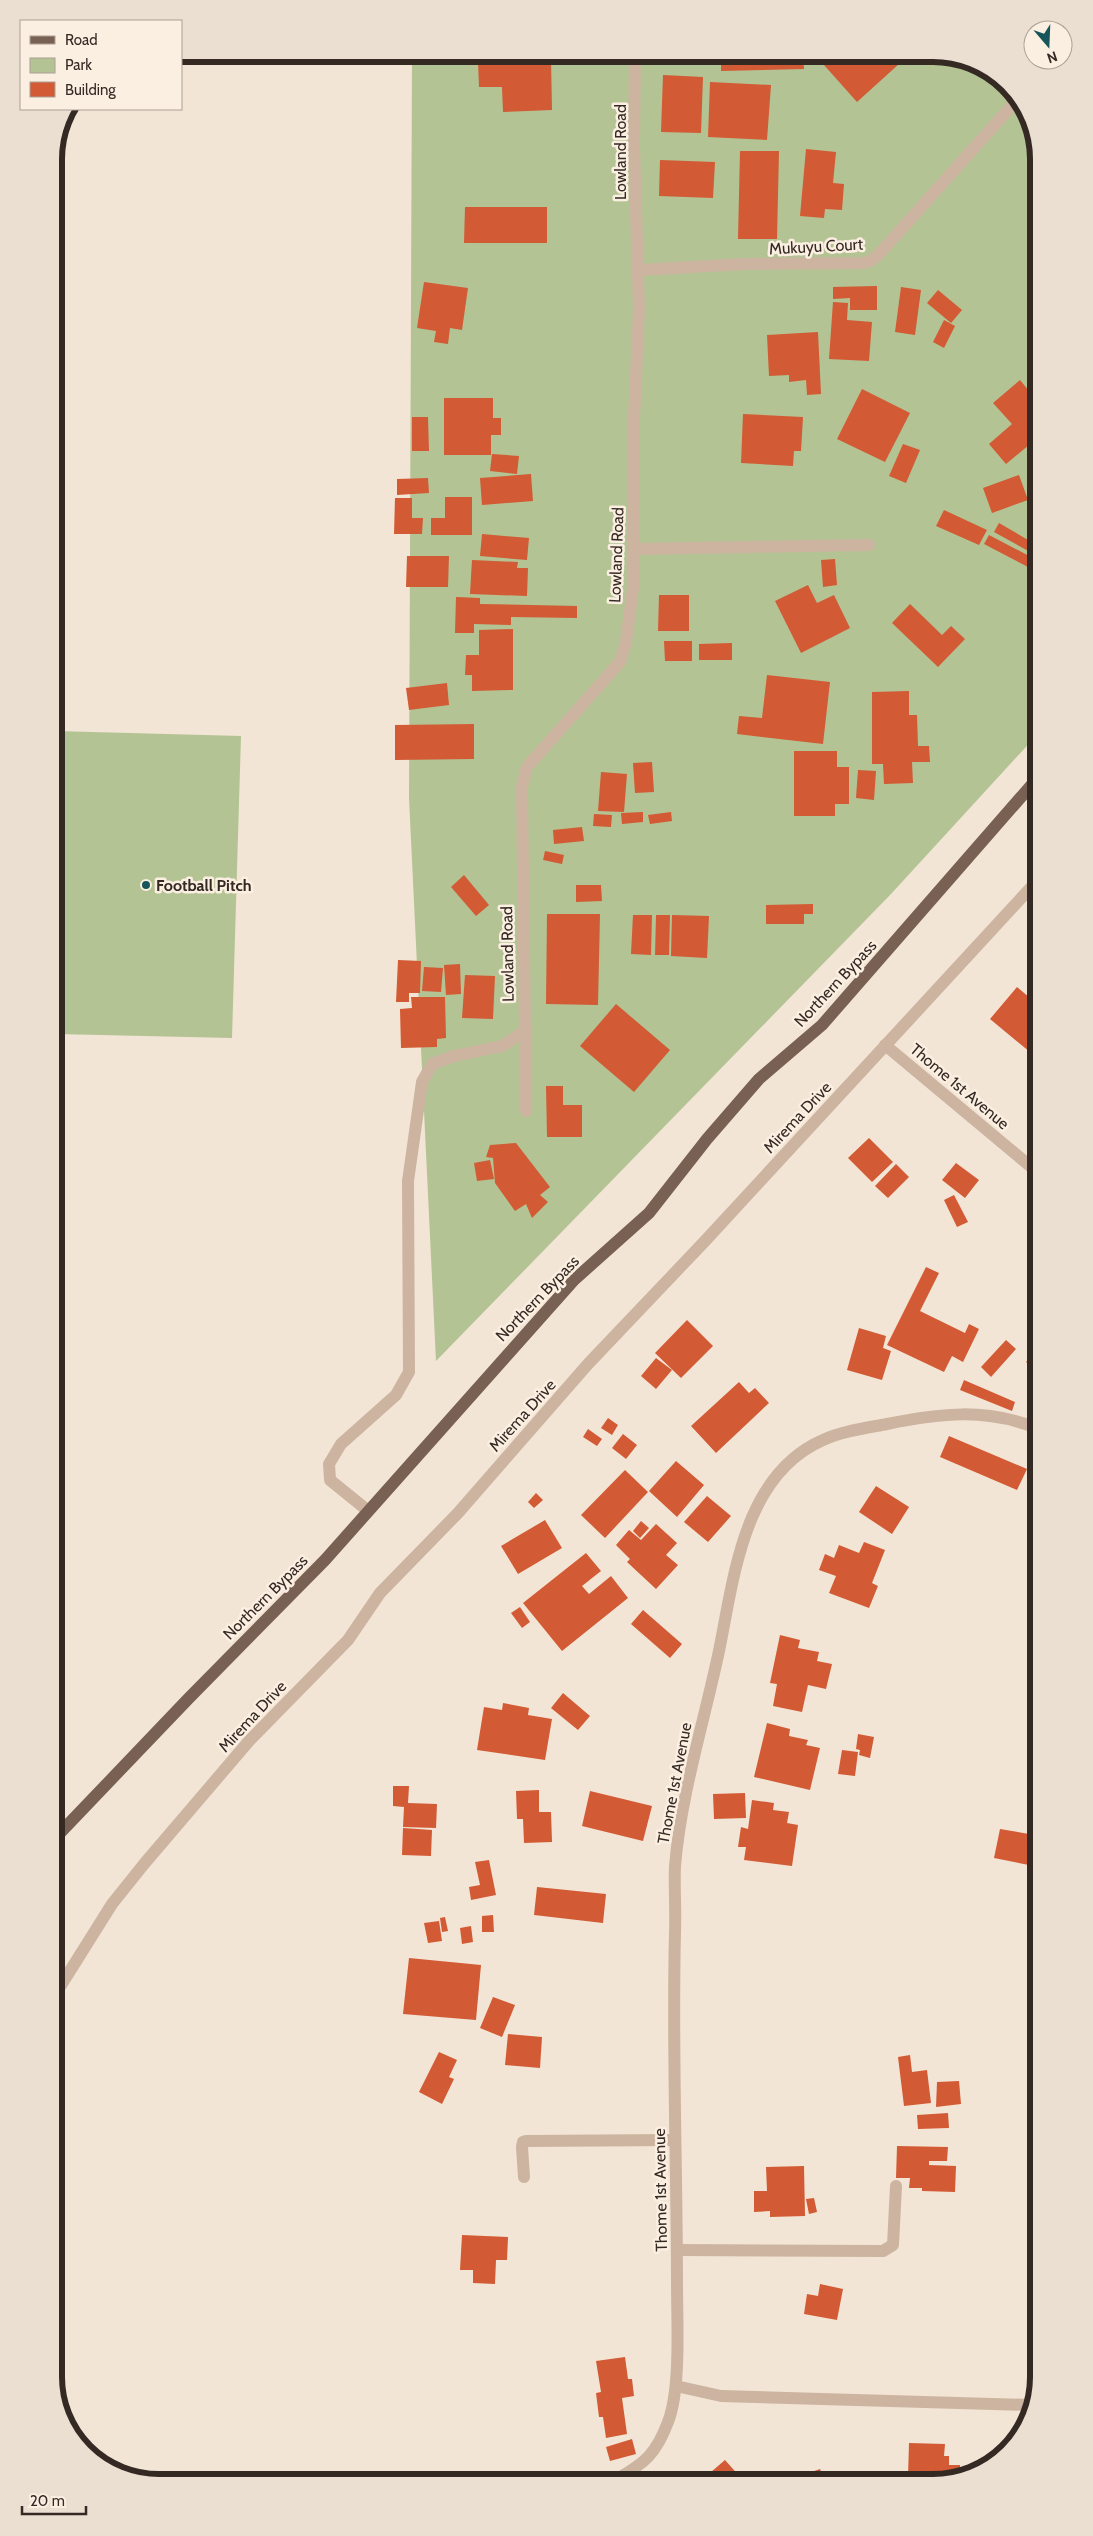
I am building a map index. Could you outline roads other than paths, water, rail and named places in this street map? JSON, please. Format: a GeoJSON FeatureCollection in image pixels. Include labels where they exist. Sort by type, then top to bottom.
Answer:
{"type":"FeatureCollection","features":[{"type":"Feature","properties":{"kind":"main road","name":"Northern Bypass"},"geometry":{"type":"LineString","coordinates":[[62,1831],[188,1698],[325,1560],[366,1510],[574,1280],[649,1213],[707,1139],[759,1079],[822,1025],[1030,787]]}},
{"type":"Feature","properties":{"kind":"street","name":"Lowland Road"},"geometry":{"type":"LineString","coordinates":[[526,1111],[522,786],[527,767],[620,662],[626,642],[632,601],[635,549],[634,420],[639,308],[634,144],[635,63]]}},
{"type":"Feature","properties":{"kind":"street","name":"Mukuyu Court"},"geometry":{"type":"LineString","coordinates":[[639,270],[744,264],[787,265],[868,262],[883,250],[1013,104]]}},
{"type":"Feature","properties":{"kind":"street"},"geometry":{"type":"LineString","coordinates":[[635,549],[869,545]]}},
{"type":"Feature","properties":{"kind":"street","name":"Mirema Drive"},"geometry":{"type":"LineString","coordinates":[[62,1983],[112,1904],[249,1741],[348,1640],[380,1593],[458,1513],[588,1364],[1030,888]]}},
{"type":"Feature","properties":{"kind":"street"},"geometry":{"type":"LineString","coordinates":[[366,1510],[330,1480],[329,1464],[341,1444],[396,1395],[409,1372],[408,1181],[422,1082],[432,1064],[454,1056],[502,1046],[525,1031]]}},
{"type":"Feature","properties":{"kind":"street","name":"Thome 1st Avenue"},"geometry":{"type":"LineString","coordinates":[[885,1045],[1030,1166]]}},
{"type":"Feature","properties":{"kind":"street","name":"Thome 1st Avenue"},"geometry":{"type":"LineString","coordinates":[[626,2474],[649,2460],[669,2421],[676,2386],[677,2250],[673,2080],[675,1866],[689,1787],[734,1576],[754,1510],[782,1470],[820,1441],[845,1432],[905,1420],[978,1414],[997,1415],[1030,1426]]}},
{"type":"Feature","properties":{"kind":"street"},"geometry":{"type":"LineString","coordinates":[[524,2177],[522,2147],[523,2142],[526,2140],[675,2140]]}},
{"type":"Feature","properties":{"kind":"street"},"geometry":{"type":"LineString","coordinates":[[677,2250],[883,2250],[893,2245],[896,2186]]}},
{"type":"Feature","properties":{"kind":"street"},"geometry":{"type":"LineString","coordinates":[[676,2386],[721,2396],[1026,2405]]}},
{"type":"Feature","properties":{"kind":"place","name":"Football Pitch"},"geometry":{"type":"Point","coordinates":[146,885]}}]}
